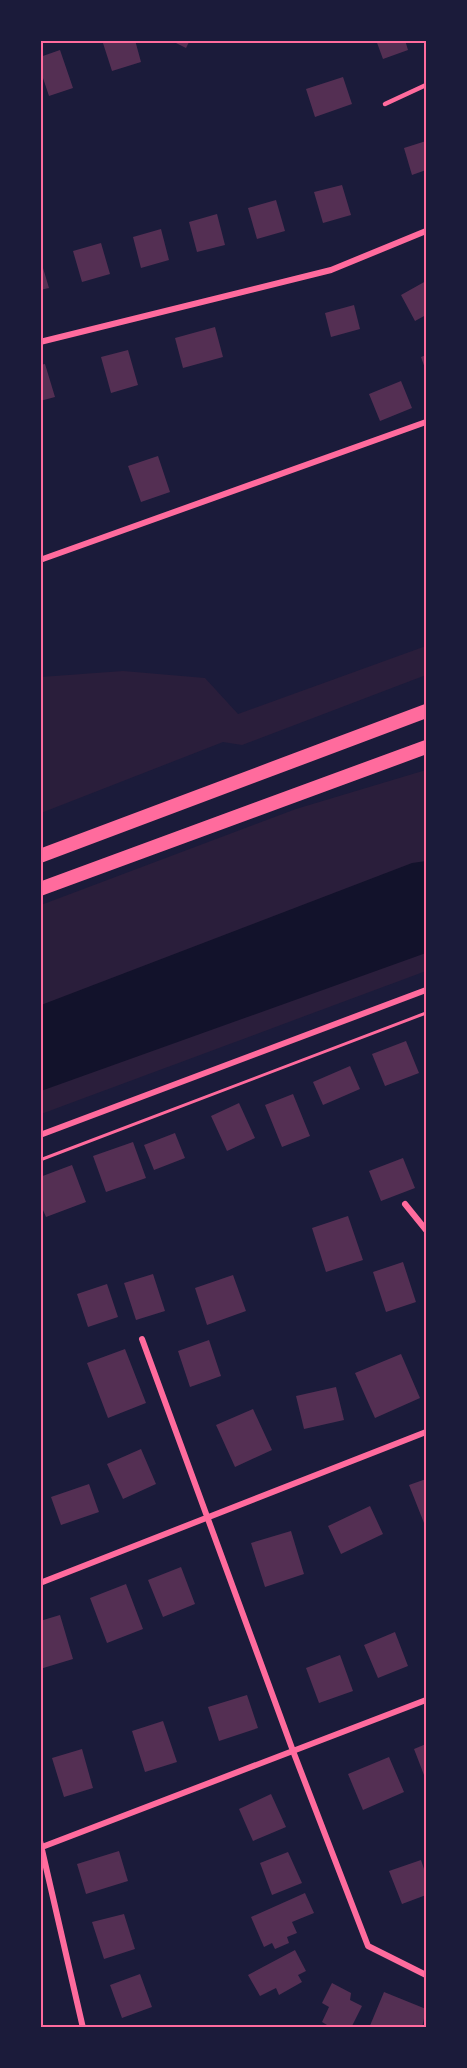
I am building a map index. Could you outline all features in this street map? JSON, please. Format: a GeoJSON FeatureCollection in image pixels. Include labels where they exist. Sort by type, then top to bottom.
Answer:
{"type":"FeatureCollection","features":[{"type":"Feature","properties":{"kind":"highway"},"geometry":{"type":"LineString","coordinates":[[40,856],[426,711]]}},
{"type":"Feature","properties":{"kind":"highway"},"geometry":{"type":"LineString","coordinates":[[40,889],[426,747]]}},
{"type":"Feature","properties":{"kind":"street"},"geometry":{"type":"LineString","coordinates":[[40,342],[331,270],[426,231]]}},
{"type":"Feature","properties":{"kind":"street"},"geometry":{"type":"LineString","coordinates":[[40,560],[426,422]]}},
{"type":"Feature","properties":{"kind":"street"},"geometry":{"type":"LineString","coordinates":[[40,1135],[426,990]]}},
{"type":"Feature","properties":{"kind":"street"},"geometry":{"type":"LineString","coordinates":[[405,1204],[426,1230]]}},
{"type":"Feature","properties":{"kind":"street"},"geometry":{"type":"LineString","coordinates":[[142,1339],[293,1751],[368,1946],[426,1975]]}},
{"type":"Feature","properties":{"kind":"street"},"geometry":{"type":"LineString","coordinates":[[40,1583],[426,1432]]}},
{"type":"Feature","properties":{"kind":"street"},"geometry":{"type":"LineString","coordinates":[[83,2028],[41,1844],[426,1700]]}},
{"type":"Feature","properties":{"kind":"lane"},"geometry":{"type":"LineString","coordinates":[[385,104],[426,85]]}},
{"type":"Feature","properties":{"kind":"path"},"geometry":{"type":"LineString","coordinates":[[40,1160],[426,1013]]}},
{"type":"Feature","properties":{"kind":"shaded area"},"geometry":{"type":"Polygon","coordinates":[[[426,646],[426,675],[242,745],[223,742],[41,813],[41,677],[123,671],[205,678],[238,714],[426,646]]]}},
{"type":"Feature","properties":{"kind":"shaded area"},"geometry":{"type":"Polygon","coordinates":[[[426,770],[426,971],[41,1114],[41,905],[296,809],[426,770]]]}},
{"type":"Feature","properties":{"kind":"shaded area"},"geometry":{"type":"Polygon","coordinates":[[[426,861],[426,953],[41,1091],[41,1005],[412,863],[426,861]]]}},
{"type":"Feature","properties":{"kind":"building"},"geometry":{"type":"Polygon","coordinates":[[[102,40],[135,40],[141,62],[112,71],[102,40]]]}},
{"type":"Feature","properties":{"kind":"building"},"geometry":{"type":"Polygon","coordinates":[[[170,40],[190,40],[186,48],[170,40]]]}},
{"type":"Feature","properties":{"kind":"building"},"geometry":{"type":"Polygon","coordinates":[[[376,40],[405,40],[408,50],[383,59],[376,40]]]}},
{"type":"Feature","properties":{"kind":"building"},"geometry":{"type":"Polygon","coordinates":[[[60,50],[73,88],[49,96],[40,69],[40,57],[60,50]]]}},
{"type":"Feature","properties":{"kind":"building"},"geometry":{"type":"Polygon","coordinates":[[[343,77],[352,104],[315,117],[306,89],[343,77]]]}},
{"type":"Feature","properties":{"kind":"building"},"geometry":{"type":"Polygon","coordinates":[[[426,141],[426,170],[412,175],[404,148],[426,141]]]}},
{"type":"Feature","properties":{"kind":"building"},"geometry":{"type":"Polygon","coordinates":[[[342,185],[351,215],[323,223],[314,192],[342,185]]]}},
{"type":"Feature","properties":{"kind":"building"},"geometry":{"type":"Polygon","coordinates":[[[276,200],[285,231],[257,239],[248,208],[276,200]]]}},
{"type":"Feature","properties":{"kind":"building"},"geometry":{"type":"Polygon","coordinates":[[[217,214],[225,245],[197,252],[189,222],[217,214]]]}},
{"type":"Feature","properties":{"kind":"building"},"geometry":{"type":"Polygon","coordinates":[[[161,229],[169,260],[141,268],[133,237],[161,229]]]}},
{"type":"Feature","properties":{"kind":"building"},"geometry":{"type":"Polygon","coordinates":[[[101,243],[110,274],[82,282],[73,251],[101,243]]]}},
{"type":"Feature","properties":{"kind":"building"},"geometry":{"type":"Polygon","coordinates":[[[40,258],[49,288],[40,290],[40,258]]]}},
{"type":"Feature","properties":{"kind":"building"},"geometry":{"type":"Polygon","coordinates":[[[426,281],[426,315],[415,321],[401,295],[426,281]]]}},
{"type":"Feature","properties":{"kind":"building"},"geometry":{"type":"Polygon","coordinates":[[[354,305],[360,329],[331,337],[325,313],[354,305]]]}},
{"type":"Feature","properties":{"kind":"building"},"geometry":{"type":"Polygon","coordinates":[[[215,327],[223,357],[183,368],[175,338],[215,327]]]}},
{"type":"Feature","properties":{"kind":"building"},"geometry":{"type":"Polygon","coordinates":[[[128,350],[138,385],[111,393],[101,357],[128,350]]]}},
{"type":"Feature","properties":{"kind":"building"},"geometry":{"type":"Polygon","coordinates":[[[426,355],[426,371],[421,357],[426,355]]]}},
{"type":"Feature","properties":{"kind":"building"},"geometry":{"type":"Polygon","coordinates":[[[45,364],[55,397],[40,401],[40,365],[45,364]]]}},
{"type":"Feature","properties":{"kind":"building"},"geometry":{"type":"Polygon","coordinates":[[[401,381],[412,408],[380,421],[369,394],[401,381]]]}},
{"type":"Feature","properties":{"kind":"building"},"geometry":{"type":"Polygon","coordinates":[[[158,456],[170,492],[141,502],[128,466],[158,456]]]}},
{"type":"Feature","properties":{"kind":"building"},"geometry":{"type":"Polygon","coordinates":[[[406,1041],[419,1073],[385,1086],[372,1054],[406,1041]]]}},
{"type":"Feature","properties":{"kind":"building"},"geometry":{"type":"Polygon","coordinates":[[[350,1066],[360,1089],[323,1105],[313,1082],[350,1066]]]}},
{"type":"Feature","properties":{"kind":"building"},"geometry":{"type":"Polygon","coordinates":[[[293,1094],[310,1136],[282,1147],[265,1105],[293,1094]]]}},
{"type":"Feature","properties":{"kind":"building"},"geometry":{"type":"Polygon","coordinates":[[[239,1103],[255,1138],[227,1151],[211,1116],[239,1103]]]}},
{"type":"Feature","properties":{"kind":"building"},"geometry":{"type":"Polygon","coordinates":[[[175,1133],[185,1158],[154,1170],[144,1145],[175,1133]]]}},
{"type":"Feature","properties":{"kind":"building"},"geometry":{"type":"Polygon","coordinates":[[[133,1142],[146,1178],[106,1192],[93,1156],[133,1142]]]}},
{"type":"Feature","properties":{"kind":"building"},"geometry":{"type":"Polygon","coordinates":[[[403,1158],[415,1188],[381,1201],[369,1171],[403,1158]]]}},
{"type":"Feature","properties":{"kind":"building"},"geometry":{"type":"Polygon","coordinates":[[[72,1165],[86,1202],[46,1217],[40,1203],[40,1177],[72,1165]]]}},
{"type":"Feature","properties":{"kind":"building"},"geometry":{"type":"Polygon","coordinates":[[[348,1216],[363,1260],[326,1272],[312,1228],[348,1216]]]}},
{"type":"Feature","properties":{"kind":"building"},"geometry":{"type":"Polygon","coordinates":[[[403,1262],[416,1302],[386,1312],[373,1272],[403,1262]]]}},
{"type":"Feature","properties":{"kind":"building"},"geometry":{"type":"Polygon","coordinates":[[[153,1274],[165,1311],[136,1320],[124,1283],[153,1274]]]}},
{"type":"Feature","properties":{"kind":"building"},"geometry":{"type":"Polygon","coordinates":[[[233,1275],[246,1311],[207,1325],[195,1288],[233,1275]]]}},
{"type":"Feature","properties":{"kind":"building"},"geometry":{"type":"Polygon","coordinates":[[[107,1284],[118,1317],[88,1327],[77,1294],[107,1284]]]}},
{"type":"Feature","properties":{"kind":"building"},"geometry":{"type":"Polygon","coordinates":[[[209,1340],[221,1376],[190,1387],[178,1351],[209,1340]]]}},
{"type":"Feature","properties":{"kind":"building"},"geometry":{"type":"Polygon","coordinates":[[[125,1349],[146,1403],[108,1418],[87,1363],[125,1349]]]}},
{"type":"Feature","properties":{"kind":"building"},"geometry":{"type":"Polygon","coordinates":[[[401,1354],[420,1398],[375,1418],[355,1373],[401,1354]]]}},
{"type":"Feature","properties":{"kind":"building"},"geometry":{"type":"Polygon","coordinates":[[[336,1387],[344,1420],[304,1429],[296,1396],[336,1387]]]}},
{"type":"Feature","properties":{"kind":"building"},"geometry":{"type":"Polygon","coordinates":[[[253,1409],[272,1450],[235,1467],[216,1425],[253,1409]]]}},
{"type":"Feature","properties":{"kind":"building"},"geometry":{"type":"Polygon","coordinates":[[[141,1449],[156,1484],[123,1499],[107,1464],[141,1449]]]}},
{"type":"Feature","properties":{"kind":"building"},"geometry":{"type":"Polygon","coordinates":[[[426,1479],[426,1522],[424,1523],[409,1485],[426,1479]]]}},
{"type":"Feature","properties":{"kind":"building"},"geometry":{"type":"Polygon","coordinates":[[[89,1484],[99,1512],[61,1525],[51,1497],[89,1484]]]}},
{"type":"Feature","properties":{"kind":"building"},"geometry":{"type":"Polygon","coordinates":[[[370,1506],[383,1534],[341,1554],[328,1526],[370,1506]]]}},
{"type":"Feature","properties":{"kind":"building"},"geometry":{"type":"Polygon","coordinates":[[[291,1531],[304,1574],[265,1587],[251,1543],[291,1531]]]}},
{"type":"Feature","properties":{"kind":"building"},"geometry":{"type":"Polygon","coordinates":[[[181,1567],[195,1604],[163,1617],[148,1580],[181,1567]]]}},
{"type":"Feature","properties":{"kind":"building"},"geometry":{"type":"Polygon","coordinates":[[[126,1584],[143,1629],[107,1643],[90,1598],[126,1584]]]}},
{"type":"Feature","properties":{"kind":"building"},"geometry":{"type":"Polygon","coordinates":[[[60,1615],[73,1659],[40,1669],[40,1621],[60,1615]]]}},
{"type":"Feature","properties":{"kind":"building"},"geometry":{"type":"Polygon","coordinates":[[[395,1632],[408,1666],[378,1678],[364,1645],[395,1632]]]}},
{"type":"Feature","properties":{"kind":"building"},"geometry":{"type":"Polygon","coordinates":[[[340,1655],[353,1691],[319,1703],[306,1668],[340,1655]]]}},
{"type":"Feature","properties":{"kind":"building"},"geometry":{"type":"Polygon","coordinates":[[[247,1695],[258,1728],[219,1741],[208,1707],[247,1695]]]}},
{"type":"Feature","properties":{"kind":"building"},"geometry":{"type":"Polygon","coordinates":[[[163,1721],[177,1762],[145,1772],[132,1731],[163,1721]]]}},
{"type":"Feature","properties":{"kind":"building"},"geometry":{"type":"Polygon","coordinates":[[[426,1744],[426,1775],[424,1775],[414,1749],[426,1744]]]}},
{"type":"Feature","properties":{"kind":"building"},"geometry":{"type":"Polygon","coordinates":[[[82,1749],[93,1788],[64,1797],[52,1758],[82,1749]]]}},
{"type":"Feature","properties":{"kind":"building"},"geometry":{"type":"Polygon","coordinates":[[[389,1757],[404,1792],[363,1810],[348,1774],[389,1757]]]}},
{"type":"Feature","properties":{"kind":"building"},"geometry":{"type":"Polygon","coordinates":[[[271,1794],[286,1827],[253,1841],[239,1809],[271,1794]]]}},
{"type":"Feature","properties":{"kind":"building"},"geometry":{"type":"Polygon","coordinates":[[[119,1851],[128,1881],[86,1894],[77,1864],[119,1851]]]}},
{"type":"Feature","properties":{"kind":"building"},"geometry":{"type":"Polygon","coordinates":[[[288,1852],[302,1883],[272,1895],[260,1863],[288,1852]]]}},
{"type":"Feature","properties":{"kind":"building"},"geometry":{"type":"Polygon","coordinates":[[[421,1860],[426,1875],[426,1895],[402,1904],[389,1871],[421,1860]]]}},
{"type":"Feature","properties":{"kind":"building"},"geometry":{"type":"Polygon","coordinates":[[[305,1893],[314,1913],[292,1922],[297,1933],[287,1937],[289,1943],[275,1949],[272,1943],[264,1947],[251,1917],[305,1893]]]}},
{"type":"Feature","properties":{"kind":"building"},"geometry":{"type":"Polygon","coordinates":[[[124,1914],[135,1949],[104,1959],[92,1922],[124,1914]]]}},
{"type":"Feature","properties":{"kind":"building"},"geometry":{"type":"Polygon","coordinates":[[[295,1950],[306,1971],[298,1975],[302,1982],[279,1995],[276,1988],[260,1996],[248,1975],[295,1950]]]}},
{"type":"Feature","properties":{"kind":"building"},"geometry":{"type":"Polygon","coordinates":[[[140,1974],[152,2007],[122,2018],[110,1985],[140,1974]]]}},
{"type":"Feature","properties":{"kind":"building"},"geometry":{"type":"Polygon","coordinates":[[[332,1983],[351,1993],[350,2000],[362,2006],[351,2028],[332,2028],[322,2022],[329,2007],[322,2003],[332,1983]]]}},
{"type":"Feature","properties":{"kind":"building"},"geometry":{"type":"Polygon","coordinates":[[[384,1992],[426,2009],[422,2028],[369,2028],[384,1992]]]}}]}
